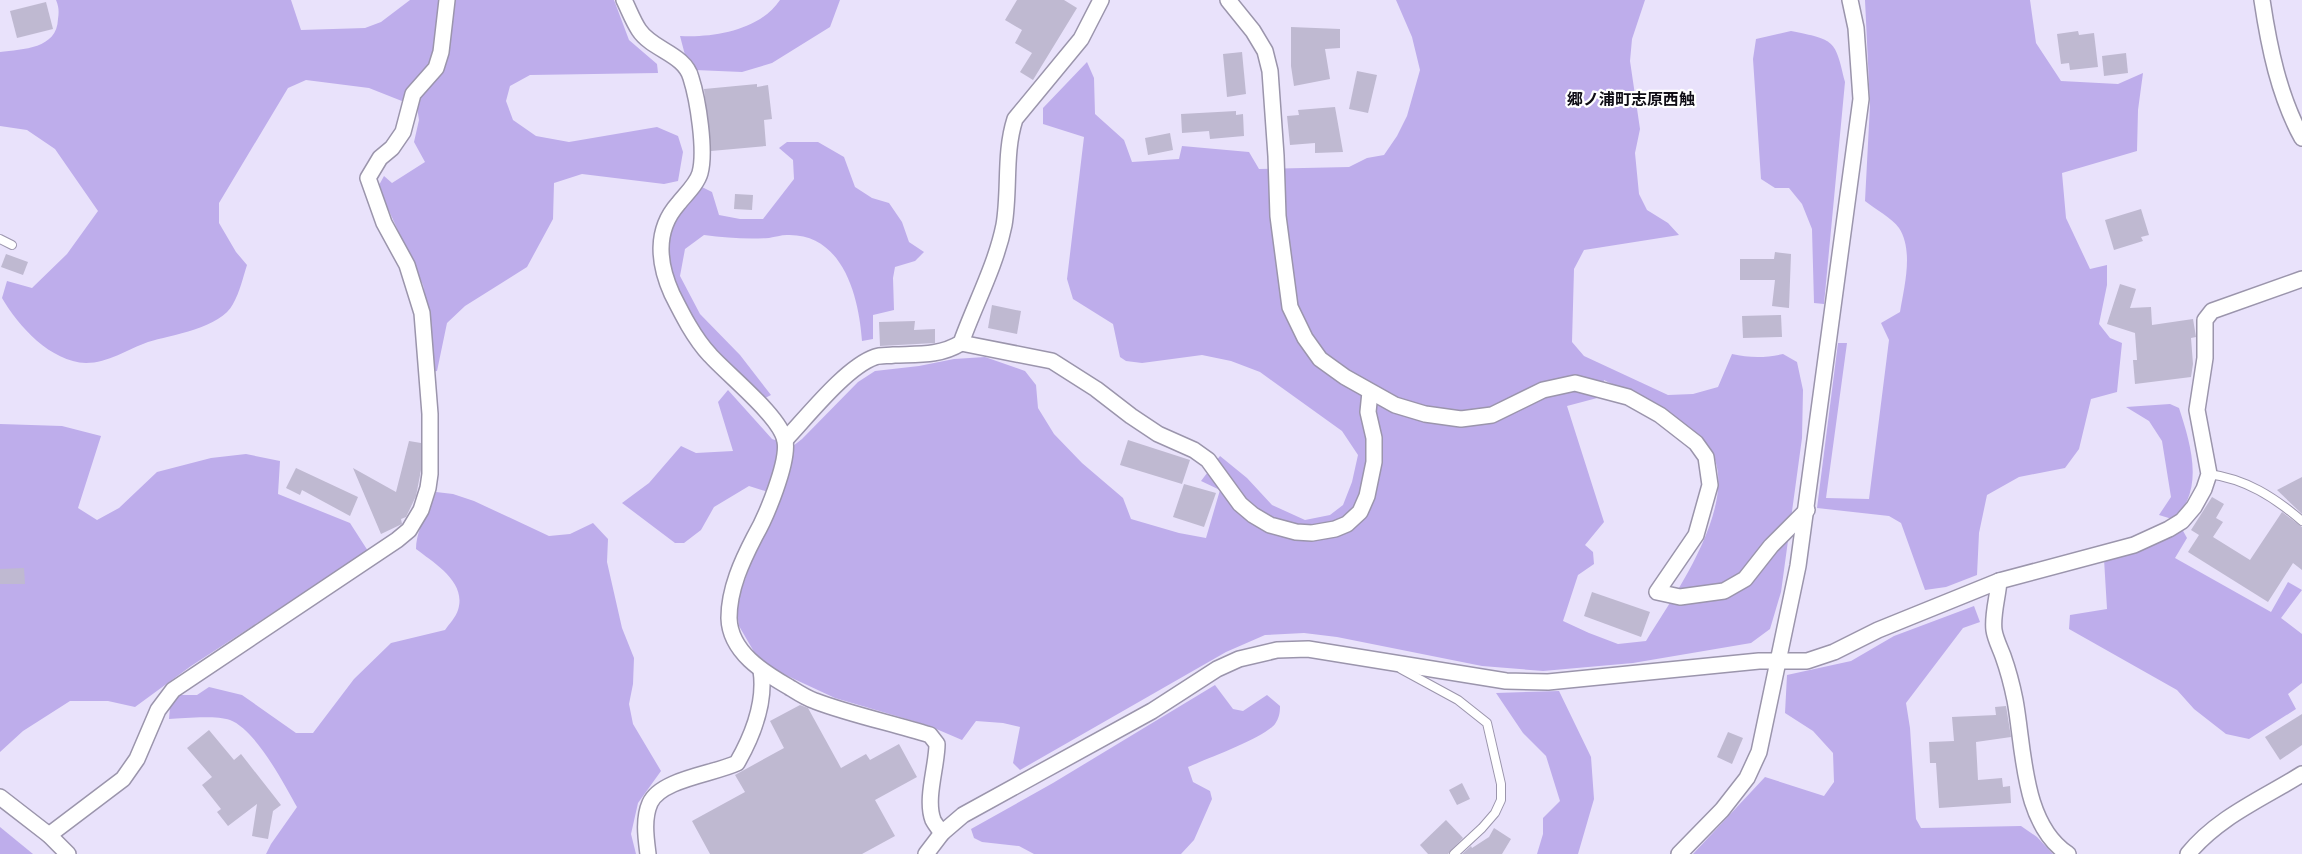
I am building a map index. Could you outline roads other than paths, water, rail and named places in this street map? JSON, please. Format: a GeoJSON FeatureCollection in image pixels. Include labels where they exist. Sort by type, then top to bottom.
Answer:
{"type":"FeatureCollection","features":[{"type":"Feature","properties":{"kind":"street"},"geometry":{"type":"LineString","coordinates":[[49,835],[123,779],[137,759],[158,710],[173,690],[397,540],[409,530],[421,510],[428,488],[431,452],[422,313],[407,265],[384,223],[368,178],[376,163],[392,148],[403,132],[413,94],[436,68],[441,52],[448,0]]}},
{"type":"Feature","properties":{"kind":"street"},"geometry":{"type":"LineString","coordinates":[[624,0],[639,32],[656,46],[681,62],[690,74],[697,99],[702,155],[700,174],[672,210],[664,225],[661,238],[665,275],[672,294],[696,337],[709,354],[769,414],[780,428],[785,440],[785,452],[765,518],[741,563],[732,591],[729,618],[734,638],[748,658],[761,670],[812,700],[930,735],[937,744],[937,759],[931,794],[933,819],[942,833]]}},
{"type":"Feature","properties":{"kind":"street"},"geometry":{"type":"LineString","coordinates":[[785,440],[845,377],[860,364],[876,357],[937,354],[950,350],[961,343],[990,268],[1004,224],[1010,134],[1015,119],[1062,65],[1081,39],[1101,0]]}},
{"type":"Feature","properties":{"kind":"street"},"geometry":{"type":"LineString","coordinates":[[1228,0],[1261,44],[1270,71],[1278,216],[1290,307],[1305,338],[1320,359],[1370,392],[1395,405],[1425,414],[1461,419],[1492,415],[1543,390],[1575,383],[1628,397],[1660,415],[1696,443],[1706,457],[1710,485],[1696,535],[1656,592],[1680,597],[1724,591],[1745,579],[1771,546],[1807,510]]}},
{"type":"Feature","properties":{"kind":"street"},"geometry":{"type":"LineString","coordinates":[[1680,854],[1722,810],[1747,778],[1759,752],[1798,566],[1807,510],[1823,369],[1861,99],[1856,28],[1850,0]]}},
{"type":"Feature","properties":{"kind":"street"},"geometry":{"type":"LineString","coordinates":[[2262,0],[2273,63],[2294,124],[2302,138]]}},
{"type":"Feature","properties":{"kind":"street"},"geometry":{"type":"LineString","coordinates":[[926,854],[942,833],[963,815],[1152,711],[1217,669],[1239,659],[1277,650],[1308,649],[1506,681],[1548,682],[1759,662],[1807,660],[1834,652],[1878,630],[1999,581],[2134,545],[2182,521],[2194,507],[2204,489],[2209,474],[2197,410],[2205,358],[2205,320],[2212,311],[2302,279]]}},
{"type":"Feature","properties":{"kind":"street"},"geometry":{"type":"LineString","coordinates":[[961,343],[1052,360],[1096,388],[1131,416],[1158,434],[1194,450],[1208,460],[1240,504],[1253,515],[1270,525],[1296,532],[1312,533],[1335,530],[1347,524],[1360,512],[1368,496],[1374,462],[1374,438],[1368,412],[1370,392]]}},
{"type":"Feature","properties":{"kind":"street"},"geometry":{"type":"LineString","coordinates":[[1999,581],[1994,630],[2015,700],[2022,752],[2036,812],[2046,832],[2068,854]]}},
{"type":"Feature","properties":{"kind":"street"},"geometry":{"type":"LineString","coordinates":[[648,854],[646,819],[650,803],[655,796],[680,781],[725,769],[737,763],[746,747],[760,706],[763,685],[761,670]]}},
{"type":"Feature","properties":{"kind":"street"},"geometry":{"type":"LineString","coordinates":[[2188,854],[2202,837],[2219,823],[2302,774]]}},
{"type":"Feature","properties":{"kind":"street"},"geometry":{"type":"LineString","coordinates":[[0,796],[49,835],[68,854]]}},
{"type":"Feature","properties":{"kind":"lane"},"geometry":{"type":"LineString","coordinates":[[0,240],[12,245]]}},
{"type":"Feature","properties":{"kind":"lane"},"geometry":{"type":"LineString","coordinates":[[2209,474],[2231,477],[2251,485],[2278,500],[2302,521]]}},
{"type":"Feature","properties":{"kind":"lane"},"geometry":{"type":"LineString","coordinates":[[1390,662],[1458,700],[1487,723],[1501,784],[1501,800],[1495,813],[1482,828],[1454,854]]}},
{"type":"Feature","properties":{"kind":"district","name":"郷ノ浦町志原西触"},"geometry":{"type":"Point","coordinates":[1631,99]}}]}
